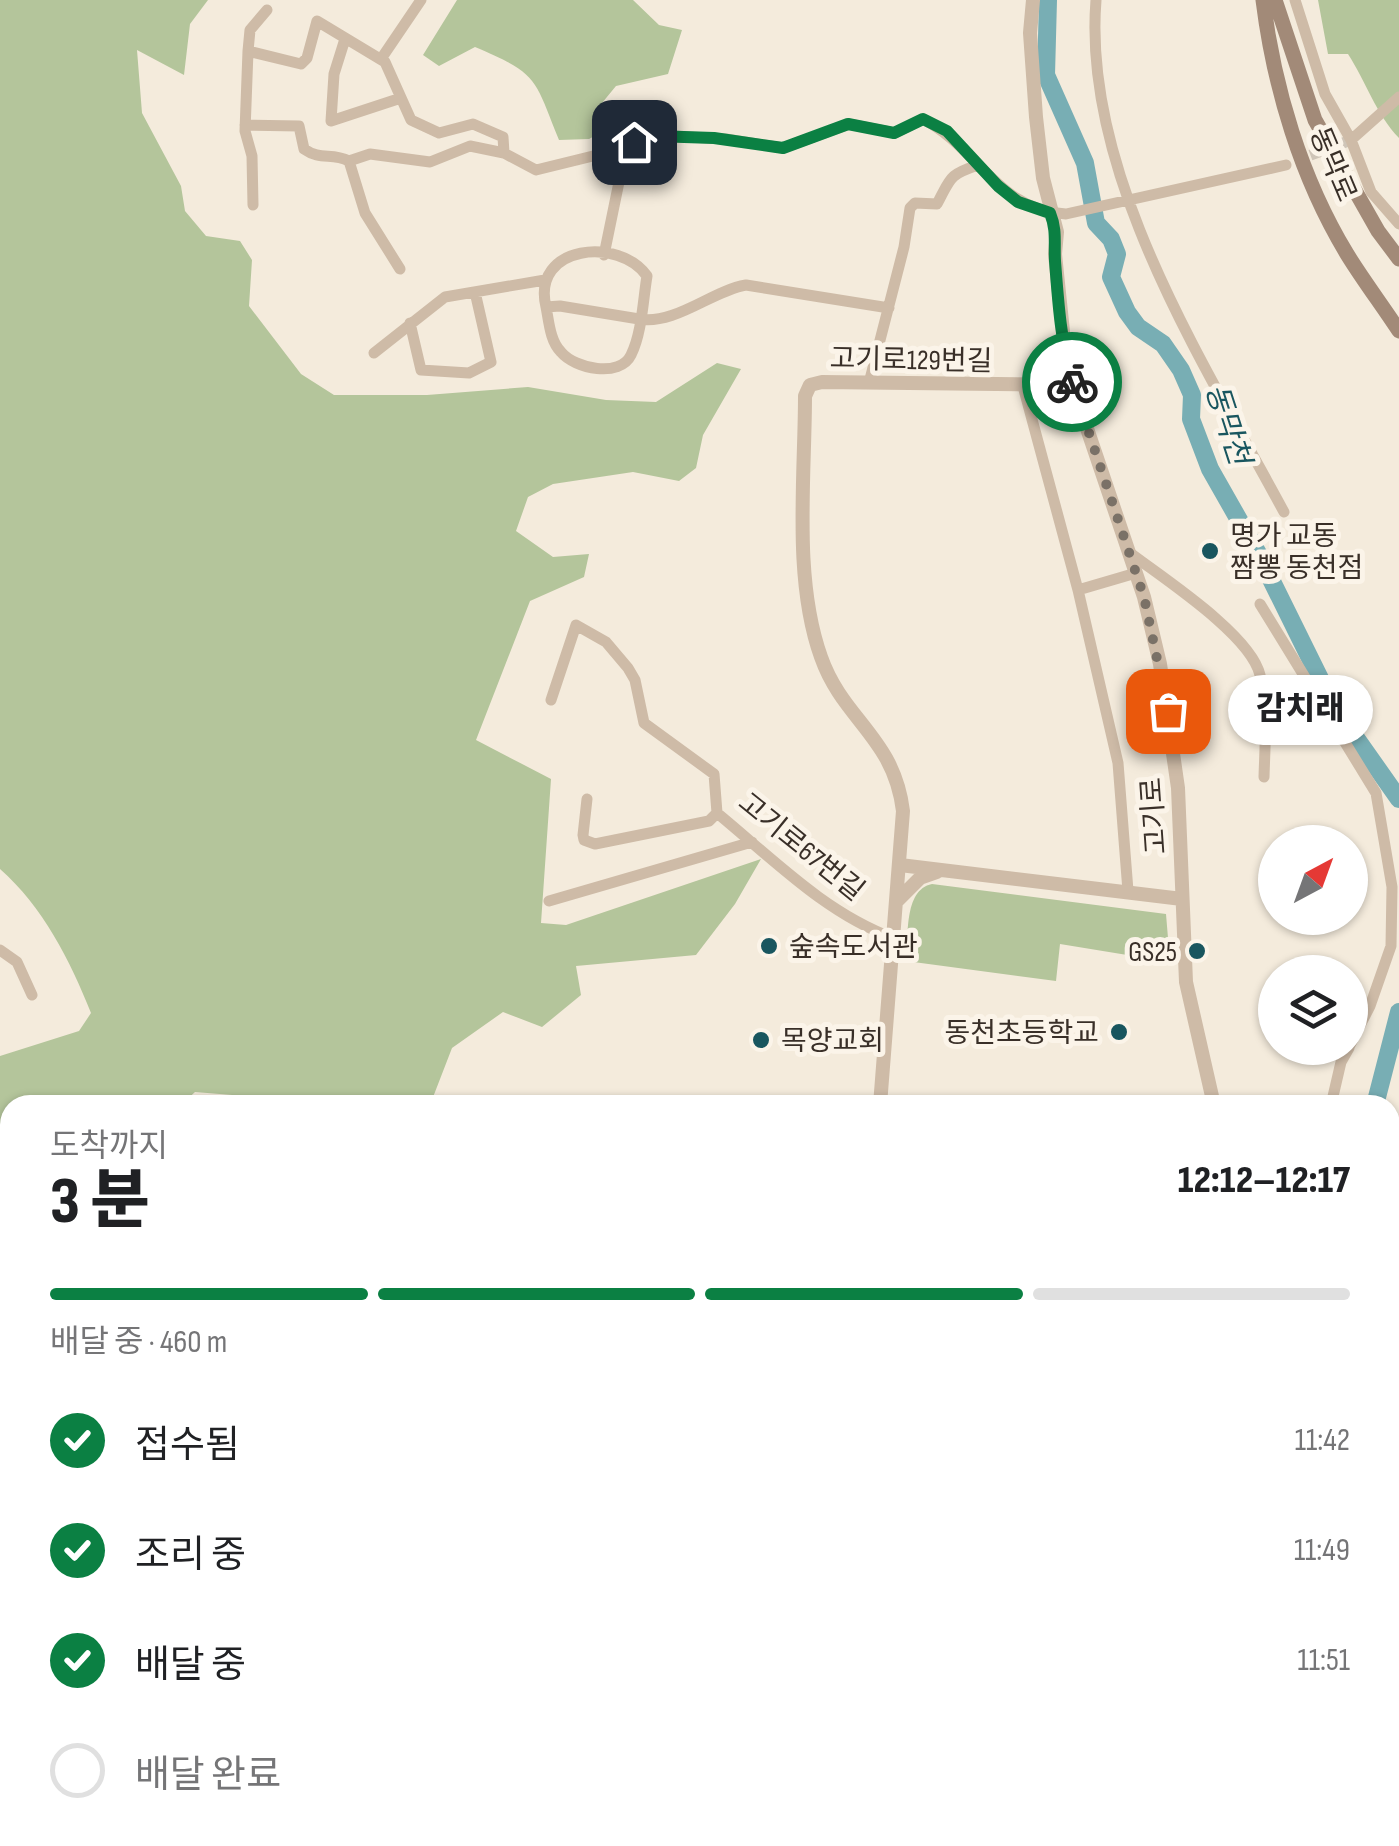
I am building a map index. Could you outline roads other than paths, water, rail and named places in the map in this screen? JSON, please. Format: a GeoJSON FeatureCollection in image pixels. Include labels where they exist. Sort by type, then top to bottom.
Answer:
{"type":"FeatureCollection","features":[{"type":"Feature","properties":{"kind":"main road","name":"동막로"},"geometry":{"type":"LineString","coordinates":[[1263,0],[1269,47],[1282,96],[1312,183],[1346,252],[1399,331]]}},
{"type":"Feature","properties":{"kind":"main road","name":"동막로"},"geometry":{"type":"LineString","coordinates":[[1276,0],[1315,120],[1378,231],[1399,259]]}},
{"type":"Feature","properties":{"kind":"street"},"geometry":{"type":"LineString","coordinates":[[381,59],[421,0]]}},
{"type":"Feature","properties":{"kind":"street","name":"고기로"},"geometry":{"type":"LineString","coordinates":[[1033,0],[1030,34],[1036,116],[1058,214],[1055,254],[1062,328],[1073,384],[1156,642],[1178,788],[1186,982],[1212,1095]]}},
{"type":"Feature","properties":{"kind":"street"},"geometry":{"type":"LineString","coordinates":[[1096,0],[1093,28],[1104,124],[1150,262],[1284,512]]}},
{"type":"Feature","properties":{"kind":"street"},"geometry":{"type":"LineString","coordinates":[[1295,0],[1324,94],[1350,140],[1371,192],[1399,224]]}},
{"type":"Feature","properties":{"kind":"street"},"geometry":{"type":"LineString","coordinates":[[253,206],[252,156],[245,125],[248,51],[250,30],[268,10]]}},
{"type":"Feature","properties":{"kind":"street"},"geometry":{"type":"LineString","coordinates":[[248,51],[300,64],[307,58],[317,20],[386,62],[410,120],[438,133],[473,124],[503,137],[504,153]]}},
{"type":"Feature","properties":{"kind":"street"},"geometry":{"type":"LineString","coordinates":[[345,40],[334,74],[331,122],[401,98]]}},
{"type":"Feature","properties":{"kind":"street"},"geometry":{"type":"LineString","coordinates":[[1350,140],[1399,97]]}},
{"type":"Feature","properties":{"kind":"street"},"geometry":{"type":"LineString","coordinates":[[245,125],[299,126],[304,149],[316,157],[338,156],[349,161],[370,154],[430,162],[470,146],[504,153],[536,170],[593,156],[614,156],[654,136],[726,139],[783,148],[848,124],[894,133],[923,119],[947,131],[1018,202],[1058,214],[1286,165]]}},
{"type":"Feature","properties":{"kind":"street"},"geometry":{"type":"LineString","coordinates":[[604,254],[626,148]]}},
{"type":"Feature","properties":{"kind":"street"},"geometry":{"type":"LineString","coordinates":[[349,161],[365,212],[400,269]]}},
{"type":"Feature","properties":{"kind":"street"},"geometry":{"type":"LineString","coordinates":[[869,383],[904,247],[910,208],[915,203],[937,204],[948,179],[978,165]]}},
{"type":"Feature","properties":{"kind":"street"},"geometry":{"type":"LineString","coordinates":[[571,254],[604,254],[634,262],[647,276],[630,358],[620,368],[574,362],[560,352],[552,336],[544,280],[556,263],[571,254]]}},
{"type":"Feature","properties":{"kind":"street"},"geometry":{"type":"LineString","coordinates":[[374,353],[445,297],[544,280]]}},
{"type":"Feature","properties":{"kind":"street"},"geometry":{"type":"LineString","coordinates":[[546,307],[649,321],[746,285],[889,308]]}},
{"type":"Feature","properties":{"kind":"street"},"geometry":{"type":"LineString","coordinates":[[410,323],[421,370],[469,373],[492,362],[475,292]]}},
{"type":"Feature","properties":{"kind":"street","name":"고기로129번길"},"geometry":{"type":"LineString","coordinates":[[900,866],[903,811],[894,770],[884,750],[830,679],[811,621],[805,570],[805,396],[810,384],[1073,384]]}},
{"type":"Feature","properties":{"kind":"street"},"geometry":{"type":"LineString","coordinates":[[1023,386],[1078,590],[1118,763],[1128,892]]}},
{"type":"Feature","properties":{"kind":"street"},"geometry":{"type":"LineString","coordinates":[[1130,553],[1200,606],[1240,643],[1260,670],[1266,714],[1264,777]]}},
{"type":"Feature","properties":{"kind":"street"},"geometry":{"type":"LineString","coordinates":[[1078,590],[1136,573]]}},
{"type":"Feature","properties":{"kind":"street"},"geometry":{"type":"LineString","coordinates":[[1260,604],[1376,793],[1392,887],[1391,946],[1368,1010]]}},
{"type":"Feature","properties":{"kind":"street","name":"고기로67번길"},"geometry":{"type":"LineString","coordinates":[[551,700],[576,625],[606,642],[628,668],[635,680],[644,722],[714,774],[718,813],[843,916],[893,938]]}},
{"type":"Feature","properties":{"kind":"street"},"geometry":{"type":"LineString","coordinates":[[587,799],[582,835],[595,844],[708,821],[718,813]]}},
{"type":"Feature","properties":{"kind":"street"},"geometry":{"type":"LineString","coordinates":[[550,901],[752,842]]}},
{"type":"Feature","properties":{"kind":"street"},"geometry":{"type":"LineString","coordinates":[[881,1095],[900,866],[1182,899]]}},
{"type":"Feature","properties":{"kind":"street"},"geometry":{"type":"LineString","coordinates":[[898,900],[920,878],[943,870]]}},
{"type":"Feature","properties":{"kind":"street"},"geometry":{"type":"LineString","coordinates":[[0,950],[17,962],[32,994]]}},
{"type":"Feature","properties":{"kind":"street"},"geometry":{"type":"LineString","coordinates":[[1333,1095],[1340,1065]]}},
{"type":"Feature","properties":{"kind":"waterway","name":"동막천"},"geometry":{"type":"LineString","coordinates":[[1048,0],[1046,75],[1085,163],[1096,223],[1111,239],[1117,254],[1111,277],[1138,327],[1163,344],[1181,370],[1192,395],[1191,419],[1210,469],[1260,557],[1334,707],[1399,799]]}},
{"type":"Feature","properties":{"kind":"waterway","name":"동막천"},"geometry":{"type":"LineString","coordinates":[[1378,1095],[1399,1012]]}},
{"type":"Feature","properties":{"kind":"tunnel"},"geometry":{"type":"LineString","coordinates":[[1295,161],[1351,140]]}},
{"type":"Feature","properties":{"kind":"place","name":"명가 교동 짬뽕 동천점"},"geometry":{"type":"Point","coordinates":[1210,551]}},
{"type":"Feature","properties":{"kind":"place","name":"감치래"},"geometry":{"type":"Point","coordinates":[1168,711]}},
{"type":"Feature","properties":{"kind":"place","name":"숲속도서관"},"geometry":{"type":"Point","coordinates":[769,946]}},
{"type":"Feature","properties":{"kind":"place","name":"GS25"},"geometry":{"type":"Point","coordinates":[1197,951]}},
{"type":"Feature","properties":{"kind":"place","name":"동천초등학교"},"geometry":{"type":"Point","coordinates":[1119,1032]}},
{"type":"Feature","properties":{"kind":"place","name":"목양교회"},"geometry":{"type":"Point","coordinates":[761,1040]}}]}
